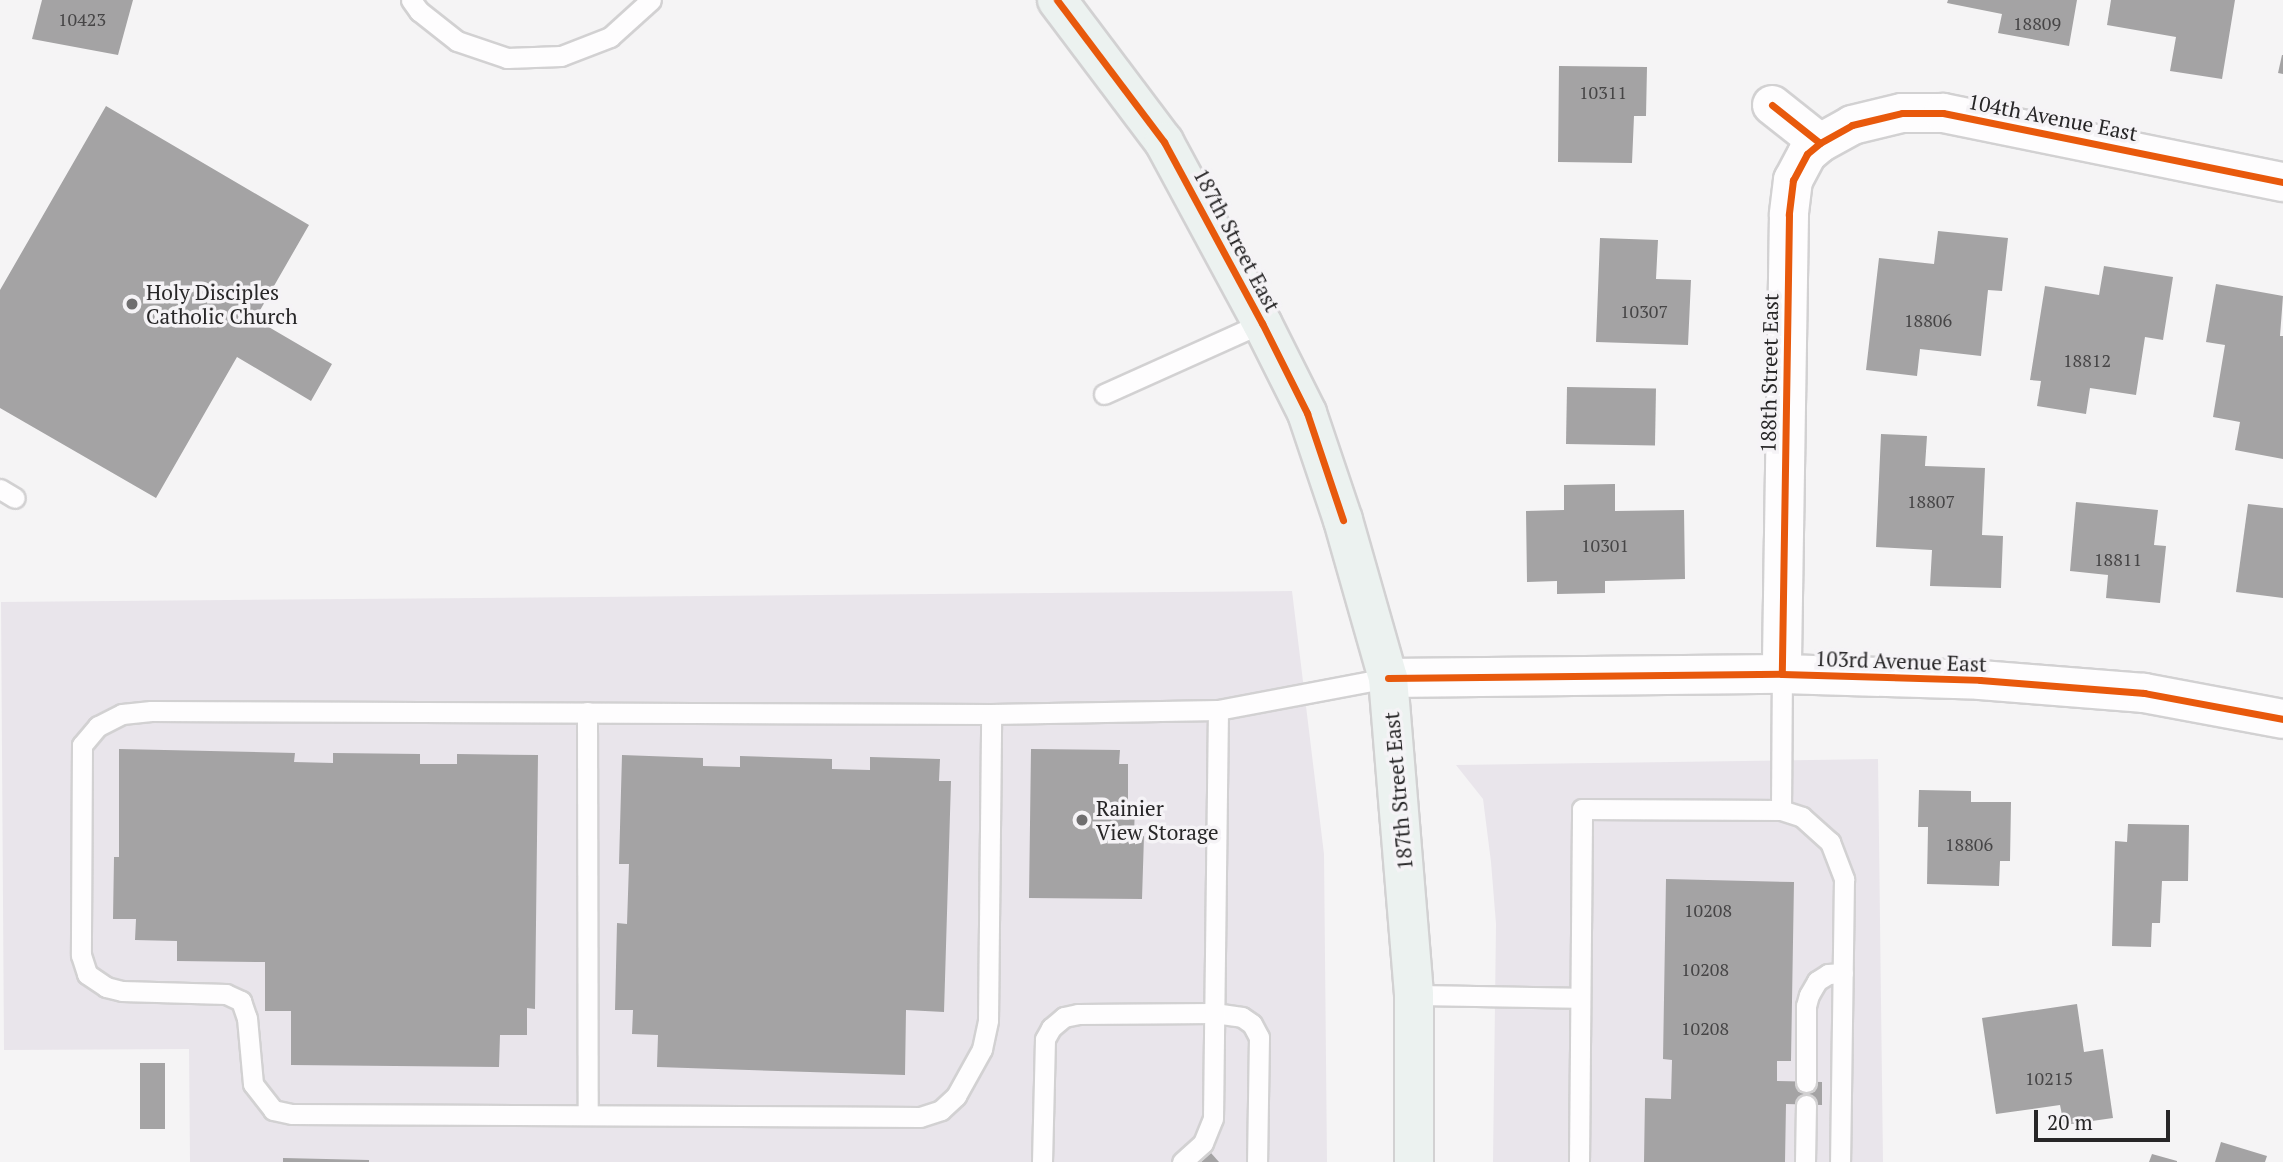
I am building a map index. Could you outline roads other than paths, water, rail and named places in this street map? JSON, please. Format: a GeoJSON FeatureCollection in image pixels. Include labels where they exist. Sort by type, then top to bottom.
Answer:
{"type":"FeatureCollection","features":[{"type":"Feature","properties":{"kind":"street","name":"187th Street East"},"geometry":{"type":"LineString","coordinates":[[1057,0],[1164,142],[1262,323],[1307,413],[1343,520],[1388,678],[1415,995],[1414,1162]]}},
{"type":"Feature","properties":{"kind":"street"},"geometry":{"type":"LineString","coordinates":[[1772,105],[1820,143]]}},
{"type":"Feature","properties":{"kind":"street","name":"104th Avenue East"},"geometry":{"type":"LineString","coordinates":[[1820,143],[1852,125],[1902,113],[1943,113],[2283,182]]}},
{"type":"Feature","properties":{"kind":"street","name":"188th Street East"},"geometry":{"type":"LineString","coordinates":[[1782,674],[1789,215],[1793,180],[1807,154],[1820,143]]}},
{"type":"Feature","properties":{"kind":"street","name":"103rd Avenue East"},"geometry":{"type":"LineString","coordinates":[[1388,678],[1782,674],[1980,680],[2144,693],[2283,719]]}},
{"type":"Feature","properties":{"kind":"lane"},"geometry":{"type":"LineString","coordinates":[[411,0],[419,11],[457,41],[508,58],[561,57],[610,37],[651,0]]}},
{"type":"Feature","properties":{"kind":"lane"},"geometry":{"type":"LineString","coordinates":[[1104,394],[1262,323]]}},
{"type":"Feature","properties":{"kind":"lane"},"geometry":{"type":"LineString","coordinates":[[1781,810],[1782,674]]}},
{"type":"Feature","properties":{"kind":"lane"},"geometry":{"type":"LineString","coordinates":[[991,714],[988,1020],[982,1049],[956,1096],[941,1111],[920,1117],[292,1114],[273,1110],[253,1084],[247,1018],[241,1001],[226,993],[122,991],[106,987],[87,974],[80,955],[82,745],[98,726],[122,714],[150,711],[991,714],[1218,710],[1388,678]]}},
{"type":"Feature","properties":{"kind":"lane"},"geometry":{"type":"LineString","coordinates":[[1182,1162],[1203,1143],[1213,1118],[1218,710]]}},
{"type":"Feature","properties":{"kind":"lane"},"geometry":{"type":"LineString","coordinates":[[587,712],[588,1115]]}},
{"type":"Feature","properties":{"kind":"lane"},"geometry":{"type":"LineString","coordinates":[[1579,1162],[1582,809],[1781,810],[1802,817],[1819,829],[1839,859],[1844,879],[1840,1162]]}},
{"type":"Feature","properties":{"kind":"lane"},"geometry":{"type":"LineString","coordinates":[[1806,1082],[1806,1006],[1809,995],[1817,981],[1828,974],[1843,973]]}},
{"type":"Feature","properties":{"kind":"lane"},"geometry":{"type":"LineString","coordinates":[[1415,995],[1580,998]]}},
{"type":"Feature","properties":{"kind":"lane"},"geometry":{"type":"LineString","coordinates":[[1045,1159],[1045,1039],[1064,1017],[1078,1014],[1214,1013],[1242,1017],[1252,1024],[1259,1037],[1257,1162]]}},
{"type":"Feature","properties":{"kind":"lane"},"geometry":{"type":"LineString","coordinates":[[1805,1162],[1806,1105]]}},
{"type":"Feature","properties":{"kind":"place","name":"Holy Disciples Catholic Church"},"geometry":{"type":"Point","coordinates":[132,304]}},
{"type":"Feature","properties":{"kind":"place","name":"Rainier View Storage"},"geometry":{"type":"Point","coordinates":[1082,820]}}]}
